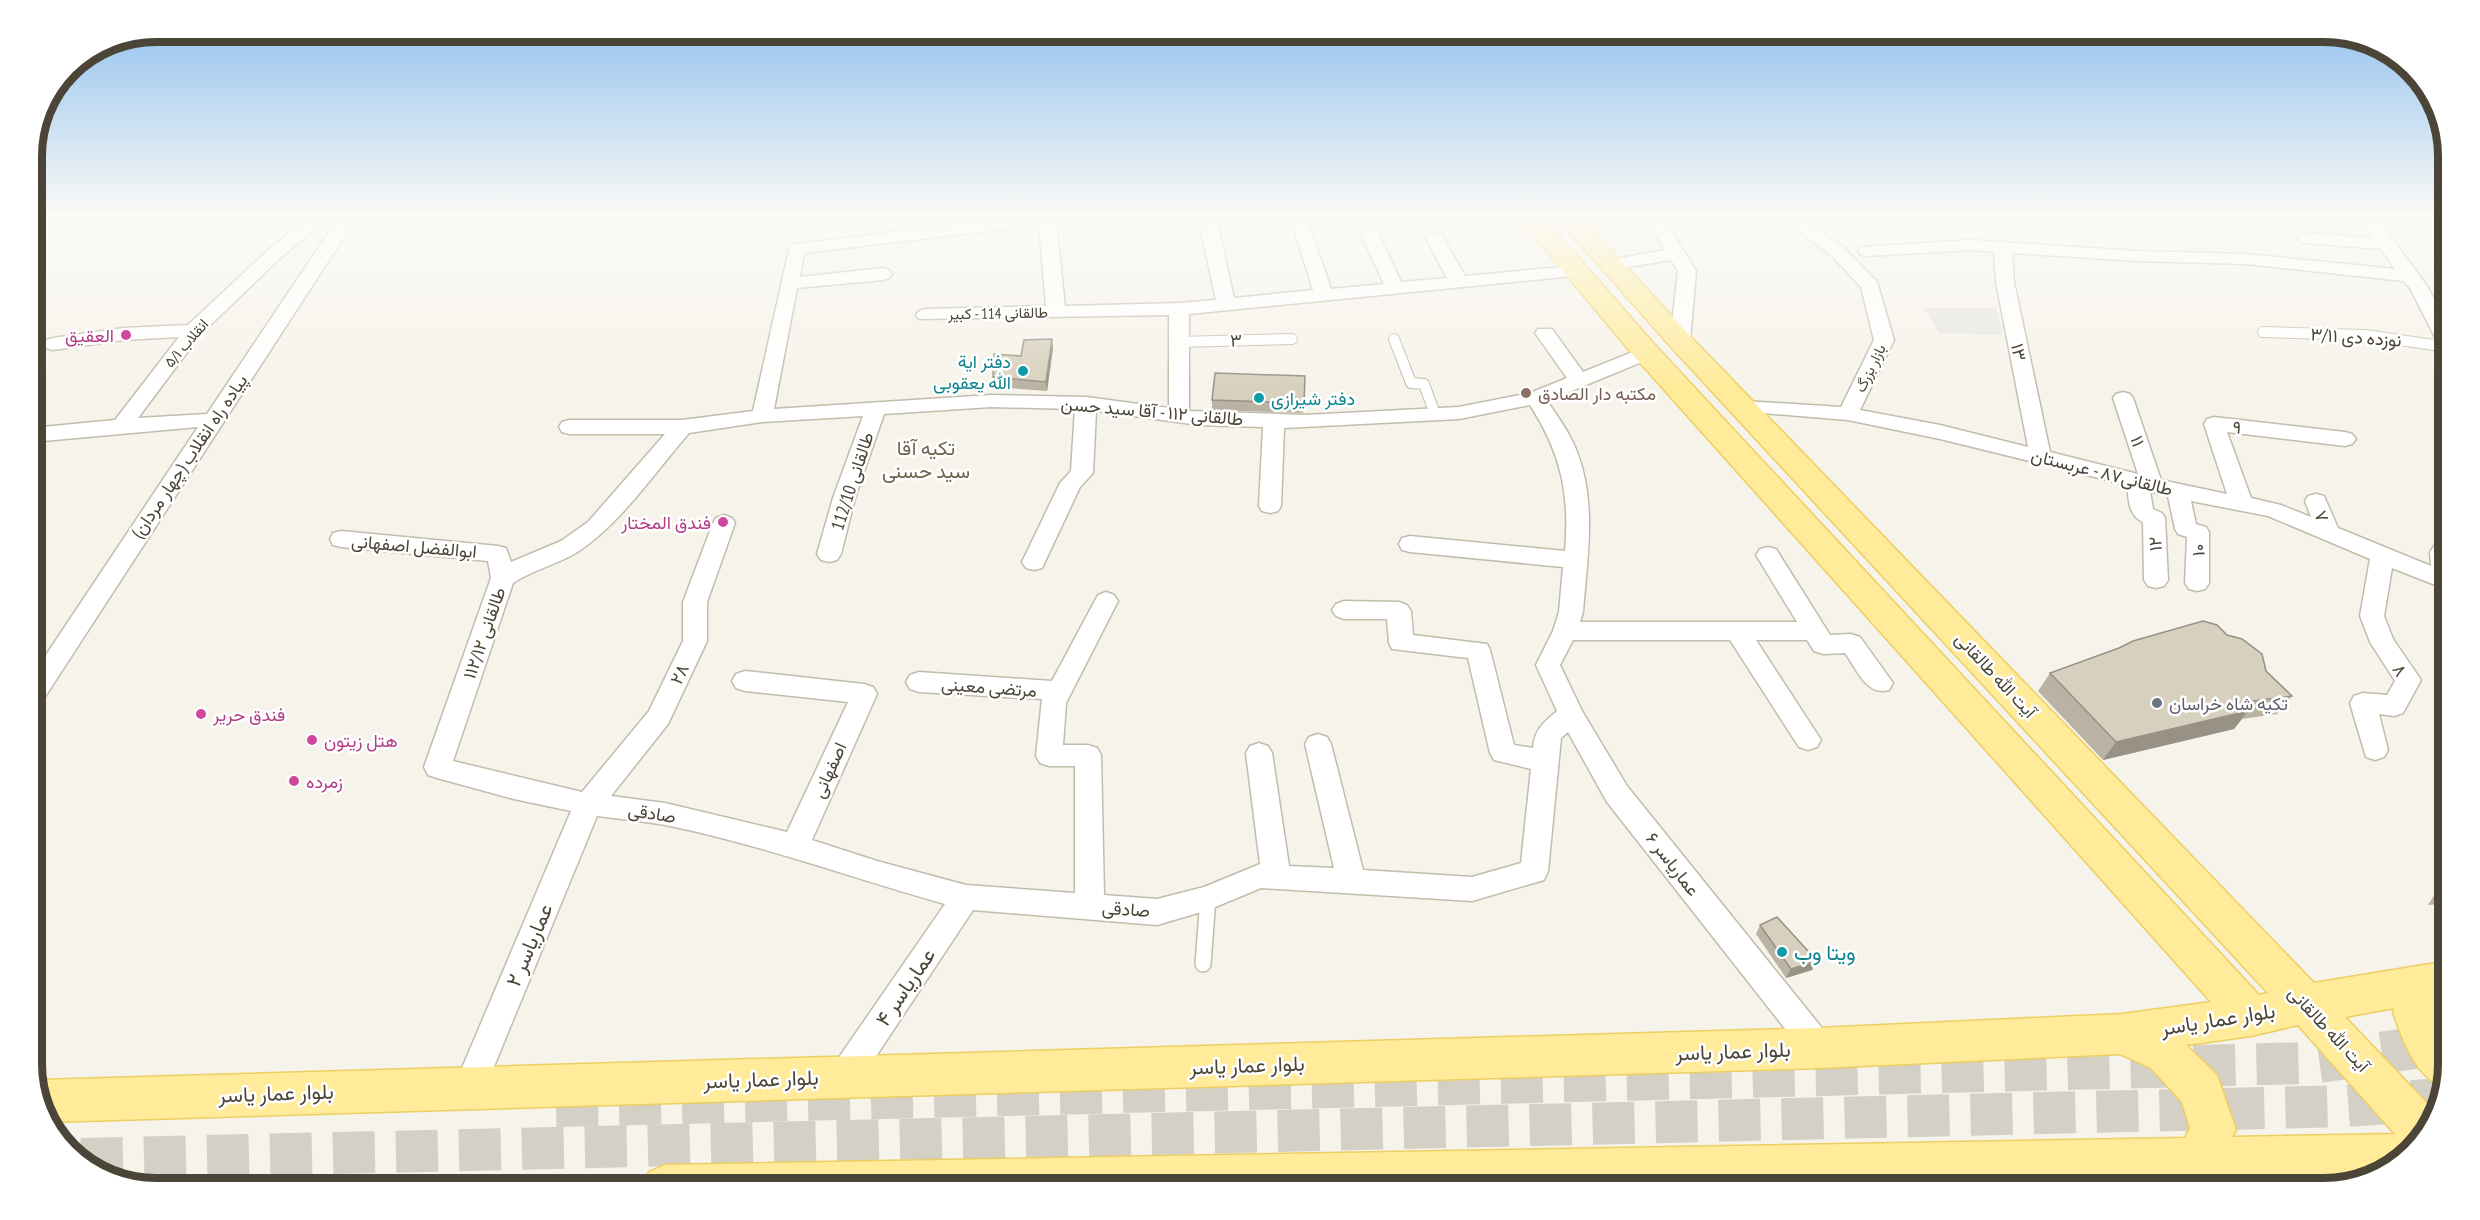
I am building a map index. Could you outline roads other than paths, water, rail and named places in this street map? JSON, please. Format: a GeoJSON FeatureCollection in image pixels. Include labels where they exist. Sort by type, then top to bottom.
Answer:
{"type":"FeatureCollection","features":[{"type":"Feature","properties":{"kind":"main road"},"geometry":{"type":"LineString","coordinates":[[1577,274],[2251,1016]]}},
{"type":"Feature","properties":{"kind":"main road","name":"آیت الله طالقانی"},"geometry":{"type":"LineString","coordinates":[[1618,274],[2306,1004],[2419,1128]]}},
{"type":"Feature","properties":{"kind":"main road"},"geometry":{"type":"LineString","coordinates":[[2436,982],[2414,1012],[2423,1037],[2438,1056]]}},
{"type":"Feature","properties":{"kind":"main road","name":"بلوار عمار یاسر"},"geometry":{"type":"LineString","coordinates":[[48,1101],[1819,1048],[2122,1034],[2251,1016],[2306,1004],[2436,982]]}},
{"type":"Feature","properties":{"kind":"main road"},"geometry":{"type":"LineString","coordinates":[[2122,1034],[2166,1054],[2200,1090],[2213,1130],[2198,1160]]}},
{"type":"Feature","properties":{"kind":"main road"},"geometry":{"type":"LineString","coordinates":[[1808,1178],[1930,1177],[2198,1160],[2373,1165]]}},
{"type":"Feature","properties":{"kind":"street","name":"انقلاب ۵/۱"},"geometry":{"type":"LineString","coordinates":[[121,426],[193,331],[253,274]]}},
{"type":"Feature","properties":{"kind":"street","name":"پیاده راه انقلاب (چهار مردان)"},"geometry":{"type":"LineString","coordinates":[[42,681],[310,274]]}},
{"type":"Feature","properties":{"kind":"street"},"geometry":{"type":"LineString","coordinates":[[762,416],[792,274]]}},
{"type":"Feature","properties":{"kind":"street"},"geometry":{"type":"LineString","coordinates":[[790,283],[884,274]]}},
{"type":"Feature","properties":{"kind":"street"},"geometry":{"type":"LineString","coordinates":[[1054,274],[1056,312]]}},
{"type":"Feature","properties":{"kind":"street"},"geometry":{"type":"LineString","coordinates":[[1219,274],[1226,304]]}},
{"type":"Feature","properties":{"kind":"street"},"geometry":{"type":"LineString","coordinates":[[1317,274],[1324,295]]}},
{"type":"Feature","properties":{"kind":"street"},"geometry":{"type":"LineString","coordinates":[[1388,274],[1395,288]]}},
{"type":"Feature","properties":{"kind":"street"},"geometry":{"type":"LineString","coordinates":[[1455,274],[1459,282]]}},
{"type":"Feature","properties":{"kind":"street","name":"طالقانی 114 - کبیر"},"geometry":{"type":"LineString","coordinates":[[926,315],[1179,309],[1543,274]]}},
{"type":"Feature","properties":{"kind":"street"},"geometry":{"type":"LineString","coordinates":[[1680,341],[1686,274]]}},
{"type":"Feature","properties":{"kind":"street","name":"بازار بزرگ"},"geometry":{"type":"LineString","coordinates":[[1848,414],[1884,340],[1870,286],[1859,274]]}},
{"type":"Feature","properties":{"kind":"street","name":"۱۳"},"geometry":{"type":"LineString","coordinates":[[2005,274],[2040,456]]}},
{"type":"Feature","properties":{"kind":"street"},"geometry":{"type":"LineString","coordinates":[[2389,274],[2409,276],[2438,313]]}},
{"type":"Feature","properties":{"kind":"street"},"geometry":{"type":"LineString","coordinates":[[1179,309],[1179,416]]}},
{"type":"Feature","properties":{"kind":"street"},"geometry":{"type":"LineString","coordinates":[[53,344],[144,330],[193,331]]}},
{"type":"Feature","properties":{"kind":"street"},"geometry":{"type":"LineString","coordinates":[[1545,333],[1579,380]]}},
{"type":"Feature","properties":{"kind":"street","name":"طالقانی ۱۱۲ - آقا سید حسن"},"geometry":{"type":"LineString","coordinates":[[569,427],[682,427],[762,416],[991,401],[1086,403],[1199,419],[1305,422],[1459,413],[1535,398],[1647,353]]}},
{"type":"Feature","properties":{"kind":"street"},"geometry":{"type":"LineString","coordinates":[[1535,398],[1557,431],[1567,453],[1576,489],[1578,533],[1571,612],[1564,631],[1815,631]]}},
{"type":"Feature","properties":{"kind":"street","name":"۱۱"},"geometry":{"type":"LineString","coordinates":[[2123,398],[2145,482]]}},
{"type":"Feature","properties":{"kind":"street"},"geometry":{"type":"LineString","coordinates":[[1034,562],[1071,483],[1082,473],[1086,403]]}},
{"type":"Feature","properties":{"kind":"street","name":"طالقانی۸۷ - عربستان"},"geometry":{"type":"LineString","coordinates":[[1744,406],[1848,414],[1940,432],[2178,490],[2273,510],[2438,579]]}},
{"type":"Feature","properties":{"kind":"street","name":"طالقانی 112/10"},"geometry":{"type":"LineString","coordinates":[[829,554],[844,498],[876,408]]}},
{"type":"Feature","properties":{"kind":"street"},"geometry":{"type":"LineString","coordinates":[[42,434],[213,420]]}},
{"type":"Feature","properties":{"kind":"street"},"geometry":{"type":"LineString","coordinates":[[1270,506],[1274,420]]}},
{"type":"Feature","properties":{"kind":"street","name":"۹"},"geometry":{"type":"LineString","coordinates":[[2242,504],[2214,424],[2345,439]]}},
{"type":"Feature","properties":{"kind":"street","name":"طالقانی ۱۱۲/۱۲"},"geometry":{"type":"LineString","coordinates":[[588,804],[514,788],[437,767],[503,578],[520,567],[569,547],[596,527],[682,427]]}},
{"type":"Feature","properties":{"kind":"street","name":"۱۲"},"geometry":{"type":"LineString","coordinates":[[2145,482],[2143,513],[2154,518],[2156,579]]}},
{"type":"Feature","properties":{"kind":"street","name":"۱۰"},"geometry":{"type":"LineString","coordinates":[[2178,490],[2186,529],[2198,532],[2197,583]]}},
{"type":"Feature","properties":{"kind":"street","name":"۷"},"geometry":{"type":"LineString","coordinates":[[2316,501],[2328,532]]}},
{"type":"Feature","properties":{"kind":"street","name":"۲۸"},"geometry":{"type":"LineString","coordinates":[[588,804],[659,717],[695,641],[695,602],[723,523]]}},
{"type":"Feature","properties":{"kind":"street","name":"ابوالفضل اصفهانی"},"geometry":{"type":"LineString","coordinates":[[340,539],[498,554],[503,578]]}},
{"type":"Feature","properties":{"kind":"street"},"geometry":{"type":"LineString","coordinates":[[1410,544],[1575,560]]}},
{"type":"Feature","properties":{"kind":"street"},"geometry":{"type":"LineString","coordinates":[[1768,555],[1823,645],[1851,643],[1880,683]]}},
{"type":"Feature","properties":{"kind":"street","name":"۸"},"geometry":{"type":"LineString","coordinates":[[2375,750],[2363,703],[2394,706],[2408,680],[2382,642],[2372,616],[2382,555]]}},
{"type":"Feature","properties":{"kind":"street"},"geometry":{"type":"LineString","coordinates":[[1090,907],[1088,755],[1049,756],[1053,703],[1106,601]]}},
{"type":"Feature","properties":{"kind":"street"},"geometry":{"type":"LineString","coordinates":[[1344,610],[1399,611],[1401,643],[1478,650],[1503,753],[1546,761]]}},
{"type":"Feature","properties":{"kind":"street","name":"عماریاسر ۶"},"geometry":{"type":"LineString","coordinates":[[1564,631],[1548,665],[1571,714],[1617,794],[1819,1048]]}},
{"type":"Feature","properties":{"kind":"street"},"geometry":{"type":"LineString","coordinates":[[1737,631],[1808,741]]}},
{"type":"Feature","properties":{"kind":"street","name":"اصفهانی"},"geometry":{"type":"LineString","coordinates":[[745,681],[864,694],[795,846]]}},
{"type":"Feature","properties":{"kind":"street","name":"مرتضی معینی"},"geometry":{"type":"LineString","coordinates":[[919,682],[1060,691]]}},
{"type":"Feature","properties":{"kind":"street","name":"صادقی"},"geometry":{"type":"LineString","coordinates":[[588,804],[665,814],[795,846],[877,873],[966,897],[1157,912],[1208,898],[1259,876],[1472,889],[1534,871],[1548,734],[1571,714]]}},
{"type":"Feature","properties":{"kind":"street"},"geometry":{"type":"LineString","coordinates":[[1318,744],[1352,883]]}},
{"type":"Feature","properties":{"kind":"street"},"geometry":{"type":"LineString","coordinates":[[1259,753],[1276,877]]}},
{"type":"Feature","properties":{"kind":"street","name":"عماریاسر ۲"},"geometry":{"type":"LineString","coordinates":[[470,1087],[588,804]]}},
{"type":"Feature","properties":{"kind":"street","name":"عماریاسر ۴"},"geometry":{"type":"LineString","coordinates":[[844,1077],[966,897]]}},
{"type":"Feature","properties":{"kind":"lane","name":"نوزده دی ۳/۱۱"},"geometry":{"type":"LineString","coordinates":[[2263,332],[2365,335],[2438,344]]}},
{"type":"Feature","properties":{"kind":"lane","name":"۳"},"geometry":{"type":"LineString","coordinates":[[1179,342],[1292,339]]}},
{"type":"Feature","properties":{"kind":"lane"},"geometry":{"type":"LineString","coordinates":[[1394,339],[1411,383],[1424,384],[1435,414]]}},
{"type":"Feature","properties":{"kind":"lane"},"geometry":{"type":"LineString","coordinates":[[1203,964],[1208,898]]}},
{"type":"Feature","properties":{"kind":"tunnel"},"geometry":{"type":"LineString","coordinates":[[556,1106],[2312,1063],[2438,1044]]}},
{"type":"Feature","properties":{"kind":"tunnel"},"geometry":{"type":"LineString","coordinates":[[92,1159],[2347,1106],[2432,1100]]}},
{"type":"Feature","properties":{"kind":"place","name":"العقیق"},"geometry":{"type":"Point","coordinates":[126,335]}},
{"type":"Feature","properties":{"kind":"place","name":"دفتر ایة الله یعقوبی"},"geometry":{"type":"Point","coordinates":[1023,371]}},
{"type":"Feature","properties":{"kind":"place","name":"مکتبه دار الصادق"},"geometry":{"type":"Point","coordinates":[1526,393]}},
{"type":"Feature","properties":{"kind":"place","name":"دفتر شیرازی"},"geometry":{"type":"Point","coordinates":[1259,398]}},
{"type":"Feature","properties":{"kind":"place","name":"فندق المختار"},"geometry":{"type":"Point","coordinates":[723,522]}},
{"type":"Feature","properties":{"kind":"place","name":"تکیه شاه خراسان"},"geometry":{"type":"Point","coordinates":[2157,703]}},
{"type":"Feature","properties":{"kind":"place","name":"فندق حرير"},"geometry":{"type":"Point","coordinates":[201,714]}},
{"type":"Feature","properties":{"kind":"place","name":"هتل زیتون"},"geometry":{"type":"Point","coordinates":[312,740]}},
{"type":"Feature","properties":{"kind":"place","name":"زمرده"},"geometry":{"type":"Point","coordinates":[294,781]}},
{"type":"Feature","properties":{"kind":"place","name":"ویتا وب"},"geometry":{"type":"Point","coordinates":[1782,952]}},
{"type":"Feature","properties":{"kind":"district","name":"تکیه آقا سید حسنی"},"geometry":{"type":"Point","coordinates":[926,460]}}]}
